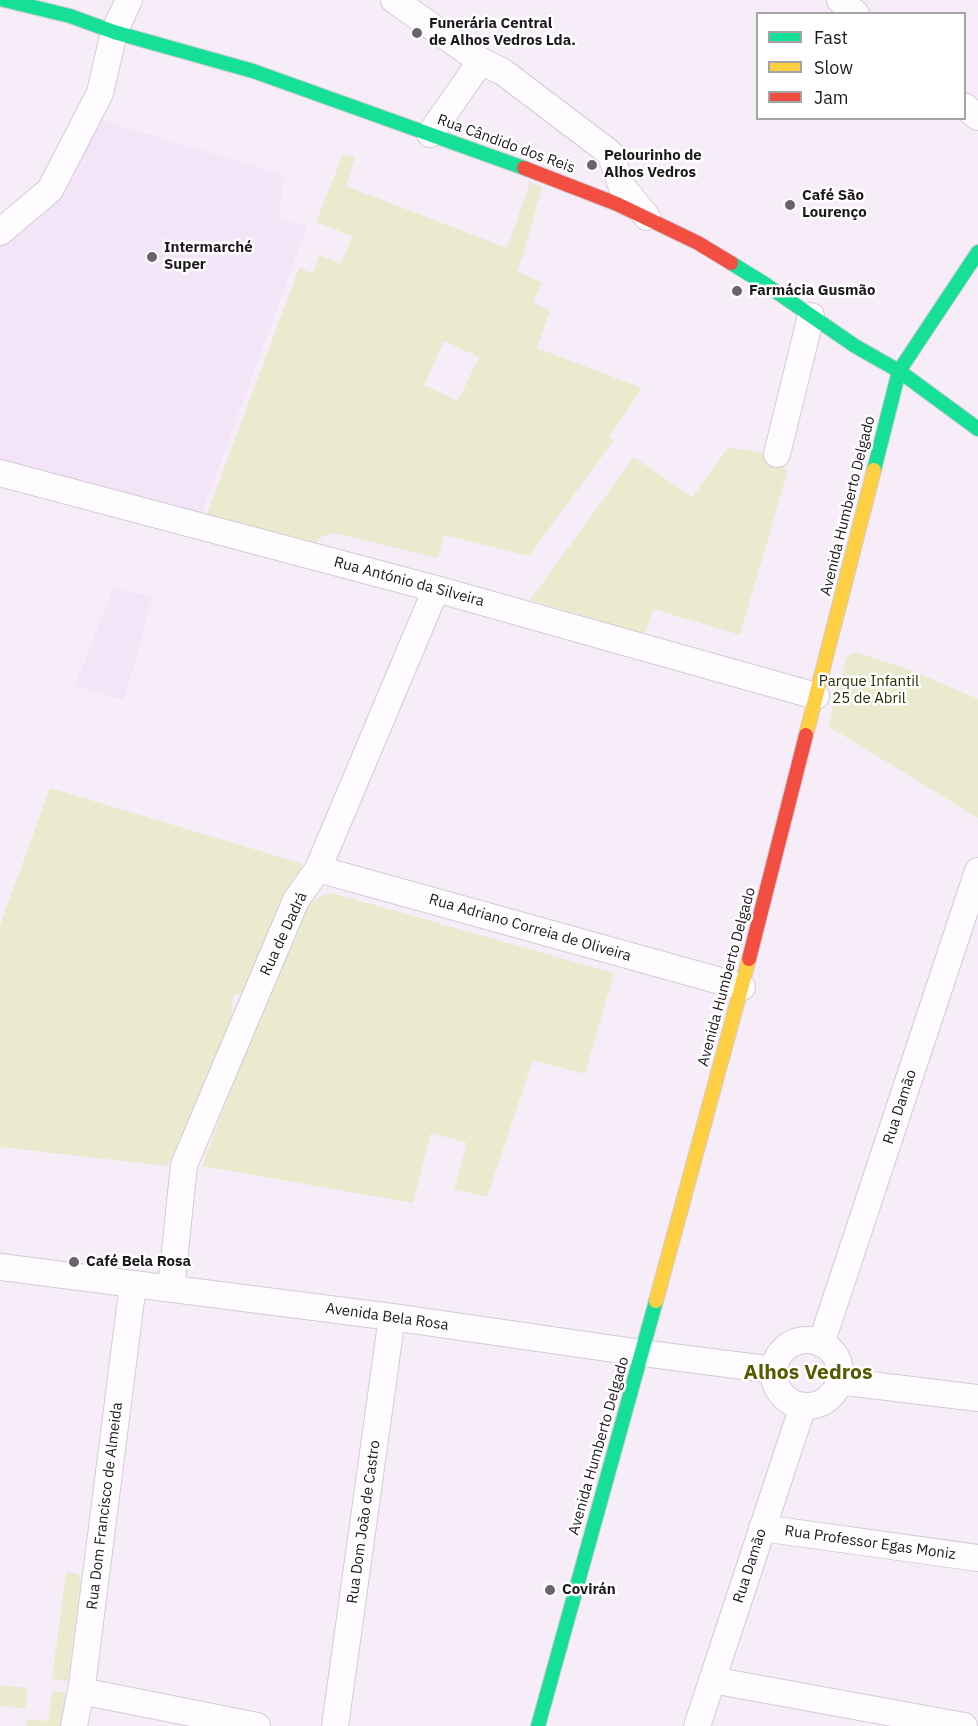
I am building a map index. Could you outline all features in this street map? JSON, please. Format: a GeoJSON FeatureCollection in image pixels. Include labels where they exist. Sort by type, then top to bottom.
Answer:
{"type":"FeatureCollection","features":[{"type":"Feature","properties":{"kind":"street","name":"Rua Cândido dos Reis"},"geometry":{"type":"LineString","coordinates":[[4,0],[70,16],[114,32],[253,71],[560,181],[617,204],[698,243],[765,284],[855,346],[899,371],[978,429]]}},
{"type":"Feature","properties":{"kind":"street"},"geometry":{"type":"LineString","coordinates":[[0,232],[50,190],[100,93],[114,32],[129,0]]}},
{"type":"Feature","properties":{"kind":"street"},"geometry":{"type":"LineString","coordinates":[[393,0],[481,61],[502,72],[610,153],[621,185],[650,221]]}},
{"type":"Feature","properties":{"kind":"street"},"geometry":{"type":"LineString","coordinates":[[840,0],[854,12]]}},
{"type":"Feature","properties":{"kind":"street"},"geometry":{"type":"LineString","coordinates":[[430,135],[481,61]]}},
{"type":"Feature","properties":{"kind":"street"},"geometry":{"type":"LineString","coordinates":[[966,108],[978,117]]}},
{"type":"Feature","properties":{"kind":"street","name":"Avenida Humberto Delgado"},"geometry":{"type":"LineString","coordinates":[[538,1726],[742,987],[899,371],[978,252]]}},
{"type":"Feature","properties":{"kind":"street"},"geometry":{"type":"LineString","coordinates":[[777,454],[811,316]]}},
{"type":"Feature","properties":{"kind":"street","name":"Rua António da Silveira"},"geometry":{"type":"LineString","coordinates":[[0,473],[436,589],[816,696]]}},
{"type":"Feature","properties":{"kind":"street","name":"Rua de Dadrá"},"geometry":{"type":"LineString","coordinates":[[171,1289],[184,1165],[296,900],[318,869],[436,589]]}},
{"type":"Feature","properties":{"kind":"street","name":"Rua Adriano Correia de Oliveira"},"geometry":{"type":"LineString","coordinates":[[318,869],[742,987]]}},
{"type":"Feature","properties":{"kind":"street","name":"Rua Damão"},"geometry":{"type":"LineString","coordinates":[[821,1344],[978,871]]}},
{"type":"Feature","properties":{"kind":"street","name":"Avenida Bela Rosa"},"geometry":{"type":"LineString","coordinates":[[0,1267],[392,1317],[774,1370]]}},
{"type":"Feature","properties":{"kind":"street","name":"Rua Dom Francisco de Almeida"},"geometry":{"type":"LineString","coordinates":[[74,1726],[81,1691],[134,1284]]}},
{"type":"Feature","properties":{"kind":"street","name":"Rua Dom João de Castro"},"geometry":{"type":"LineString","coordinates":[[335,1726],[392,1317]]}},
{"type":"Feature","properties":{"kind":"street"},"geometry":{"type":"LineString","coordinates":[[805,1340],[821,1344],[834,1354],[839,1364],[837,1386],[831,1396],[822,1402],[803,1406],[790,1402],[777,1387],[774,1378],[778,1357],[784,1348],[794,1342],[805,1340]]}},
{"type":"Feature","properties":{"kind":"street"},"geometry":{"type":"LineString","coordinates":[[838,1381],[978,1398]]}},
{"type":"Feature","properties":{"kind":"street","name":"Rua Damão"},"geometry":{"type":"LineString","coordinates":[[697,1726],[803,1406]]}},
{"type":"Feature","properties":{"kind":"street","name":"Rua Professor Egas Moniz"},"geometry":{"type":"LineString","coordinates":[[762,1528],[978,1558]]}},
{"type":"Feature","properties":{"kind":"street"},"geometry":{"type":"LineString","coordinates":[[712,1680],[964,1726]]}},
{"type":"Feature","properties":{"kind":"street"},"geometry":{"type":"LineString","coordinates":[[81,1691],[257,1726]]}},
{"type":"Feature","properties":{"kind":"shaded area"},"geometry":{"type":"Polygon","coordinates":[[[96,117],[284,175],[279,217],[307,227],[201,516],[0,462],[0,241],[96,117]]]}},
{"type":"Feature","properties":{"kind":"shaded area"},"geometry":{"type":"Polygon","coordinates":[[[114,587],[153,597],[124,700],[75,686],[114,587]]]}},
{"type":"Feature","properties":{"kind":"green space"},"geometry":{"type":"Polygon","coordinates":[[[343,154],[355,157],[346,186],[507,248],[530,182],[542,187],[517,271],[542,283],[533,302],[550,311],[537,348],[642,388],[609,437],[614,440],[529,556],[444,535],[438,558],[334,533],[323,536],[313,548],[205,519],[299,268],[313,273],[319,255],[341,264],[352,236],[316,222],[343,154]],[[444,341],[424,385],[458,401],[479,357],[444,341]]]}},
{"type":"Feature","properties":{"kind":"green space"},"geometry":{"type":"Polygon","coordinates":[[[728,448],[777,454],[787,471],[740,635],[653,609],[645,634],[530,600],[634,457],[692,497],[728,448]]]}},
{"type":"Feature","properties":{"kind":"green space","name":"Parque Infantil 25 de Abril"},"geometry":{"type":"Polygon","coordinates":[[[855,652],[908,669],[978,699],[978,818],[828,726],[847,657],[855,652]]]}},
{"type":"Feature","properties":{"kind":"green space"},"geometry":{"type":"Polygon","coordinates":[[[50,788],[303,864],[249,993],[234,994],[231,1010],[236,1020],[167,1166],[0,1147],[0,925],[50,788]]]}},
{"type":"Feature","properties":{"kind":"green space"},"geometry":{"type":"Polygon","coordinates":[[[332,893],[614,973],[585,1074],[533,1060],[487,1197],[454,1189],[467,1143],[431,1133],[413,1203],[202,1166],[239,1069],[307,905],[321,896],[332,893]]]}},
{"type":"Feature","properties":{"kind":"green space"},"geometry":{"type":"Polygon","coordinates":[[[66,1572],[78,1574],[81,1580],[68,1681],[52,1679],[66,1572]]]}},
{"type":"Feature","properties":{"kind":"green space"},"geometry":{"type":"Polygon","coordinates":[[[0,1685],[27,1688],[25,1709],[0,1706],[0,1685]]]}},
{"type":"Feature","properties":{"kind":"green space"},"geometry":{"type":"Polygon","coordinates":[[[52,1691],[66,1693],[63,1726],[26,1726],[27,1719],[48,1721],[52,1691]]]}},
{"type":"Feature","properties":{"kind":"traffic: fast"},"geometry":{"type":"LineString","coordinates":[[4,0],[70,16],[114,32],[253,71],[524,168]]}},
{"type":"Feature","properties":{"kind":"traffic: fast"},"geometry":{"type":"LineString","coordinates":[[874,470],[899,371],[978,252]]}},
{"type":"Feature","properties":{"kind":"traffic: fast"},"geometry":{"type":"LineString","coordinates":[[731,263],[855,346],[899,371],[978,429]]}},
{"type":"Feature","properties":{"kind":"traffic: fast"},"geometry":{"type":"LineString","coordinates":[[538,1726],[656,1301]]}},
{"type":"Feature","properties":{"kind":"traffic: slow"},"geometry":{"type":"LineString","coordinates":[[806,735],[874,470]]}},
{"type":"Feature","properties":{"kind":"traffic: slow"},"geometry":{"type":"LineString","coordinates":[[656,1301],[749,959]]}},
{"type":"Feature","properties":{"kind":"traffic: jam"},"geometry":{"type":"LineString","coordinates":[[524,168],[617,204],[698,243],[731,263]]}},
{"type":"Feature","properties":{"kind":"traffic: jam"},"geometry":{"type":"LineString","coordinates":[[749,959],[806,735]]}},
{"type":"Feature","properties":{"kind":"place","name":"Funerária Central de Alhos Vedros Lda."},"geometry":{"type":"Point","coordinates":[417,33]}},
{"type":"Feature","properties":{"kind":"place","name":"Pelourinho de Alhos Vedros"},"geometry":{"type":"Point","coordinates":[592,165]}},
{"type":"Feature","properties":{"kind":"place","name":"Café São Lourenço"},"geometry":{"type":"Point","coordinates":[790,205]}},
{"type":"Feature","properties":{"kind":"place","name":"Intermarché Super"},"geometry":{"type":"Point","coordinates":[152,257]}},
{"type":"Feature","properties":{"kind":"place","name":"Farmácia Gusmão"},"geometry":{"type":"Point","coordinates":[737,291]}},
{"type":"Feature","properties":{"kind":"place","name":"Café Bela Rosa"},"geometry":{"type":"Point","coordinates":[74,1262]}},
{"type":"Feature","properties":{"kind":"place","name":"Covirán"},"geometry":{"type":"Point","coordinates":[550,1590]}},
{"type":"Feature","properties":{"kind":"district","name":"Alhos Vedros"},"geometry":{"type":"Point","coordinates":[808,1373]}}]}
